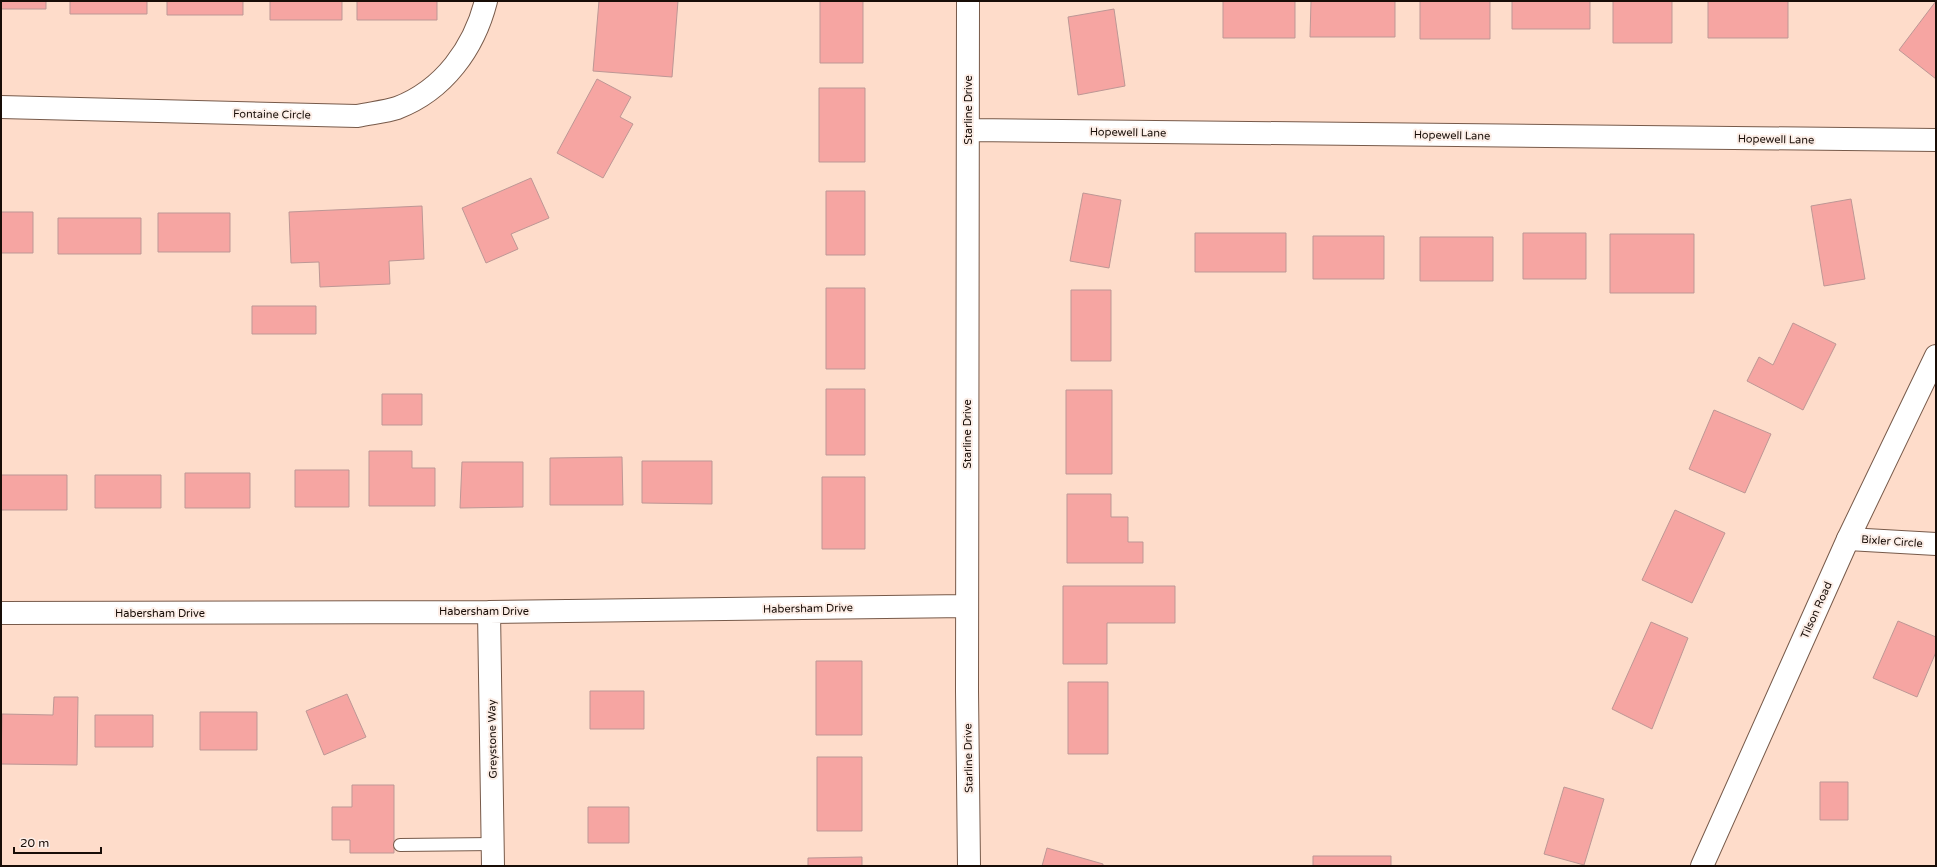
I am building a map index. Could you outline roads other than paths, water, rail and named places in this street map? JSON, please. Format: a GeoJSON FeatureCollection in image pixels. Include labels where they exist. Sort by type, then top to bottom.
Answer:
{"type":"FeatureCollection","features":[{"type":"Feature","properties":{"kind":"street","name":"Fontaine Circle"},"geometry":{"type":"LineString","coordinates":[[1,107],[357,116],[396,108],[427,93],[459,62],[481,20],[486,1]]}},
{"type":"Feature","properties":{"kind":"street","name":"Starline Drive"},"geometry":{"type":"LineString","coordinates":[[968,1],[967,606],[969,866]]}},
{"type":"Feature","properties":{"kind":"street","name":"Hopewell Lane"},"geometry":{"type":"LineString","coordinates":[[968,130],[1936,140]]}},
{"type":"Feature","properties":{"kind":"street","name":"Tilson Road"},"geometry":{"type":"LineString","coordinates":[[1702,866],[1848,539],[1936,356]]}},
{"type":"Feature","properties":{"kind":"street","name":"Bixler Circle"},"geometry":{"type":"LineString","coordinates":[[1848,539],[1936,544]]}},
{"type":"Feature","properties":{"kind":"street","name":"Habersham Drive"},"geometry":{"type":"LineString","coordinates":[[1,613],[488,612],[967,606]]}},
{"type":"Feature","properties":{"kind":"street","name":"Greystone Way"},"geometry":{"type":"LineString","coordinates":[[488,612],[493,866]]}},
{"type":"Feature","properties":{"kind":"lane"},"geometry":{"type":"LineString","coordinates":[[400,845],[493,844]]}}]}
